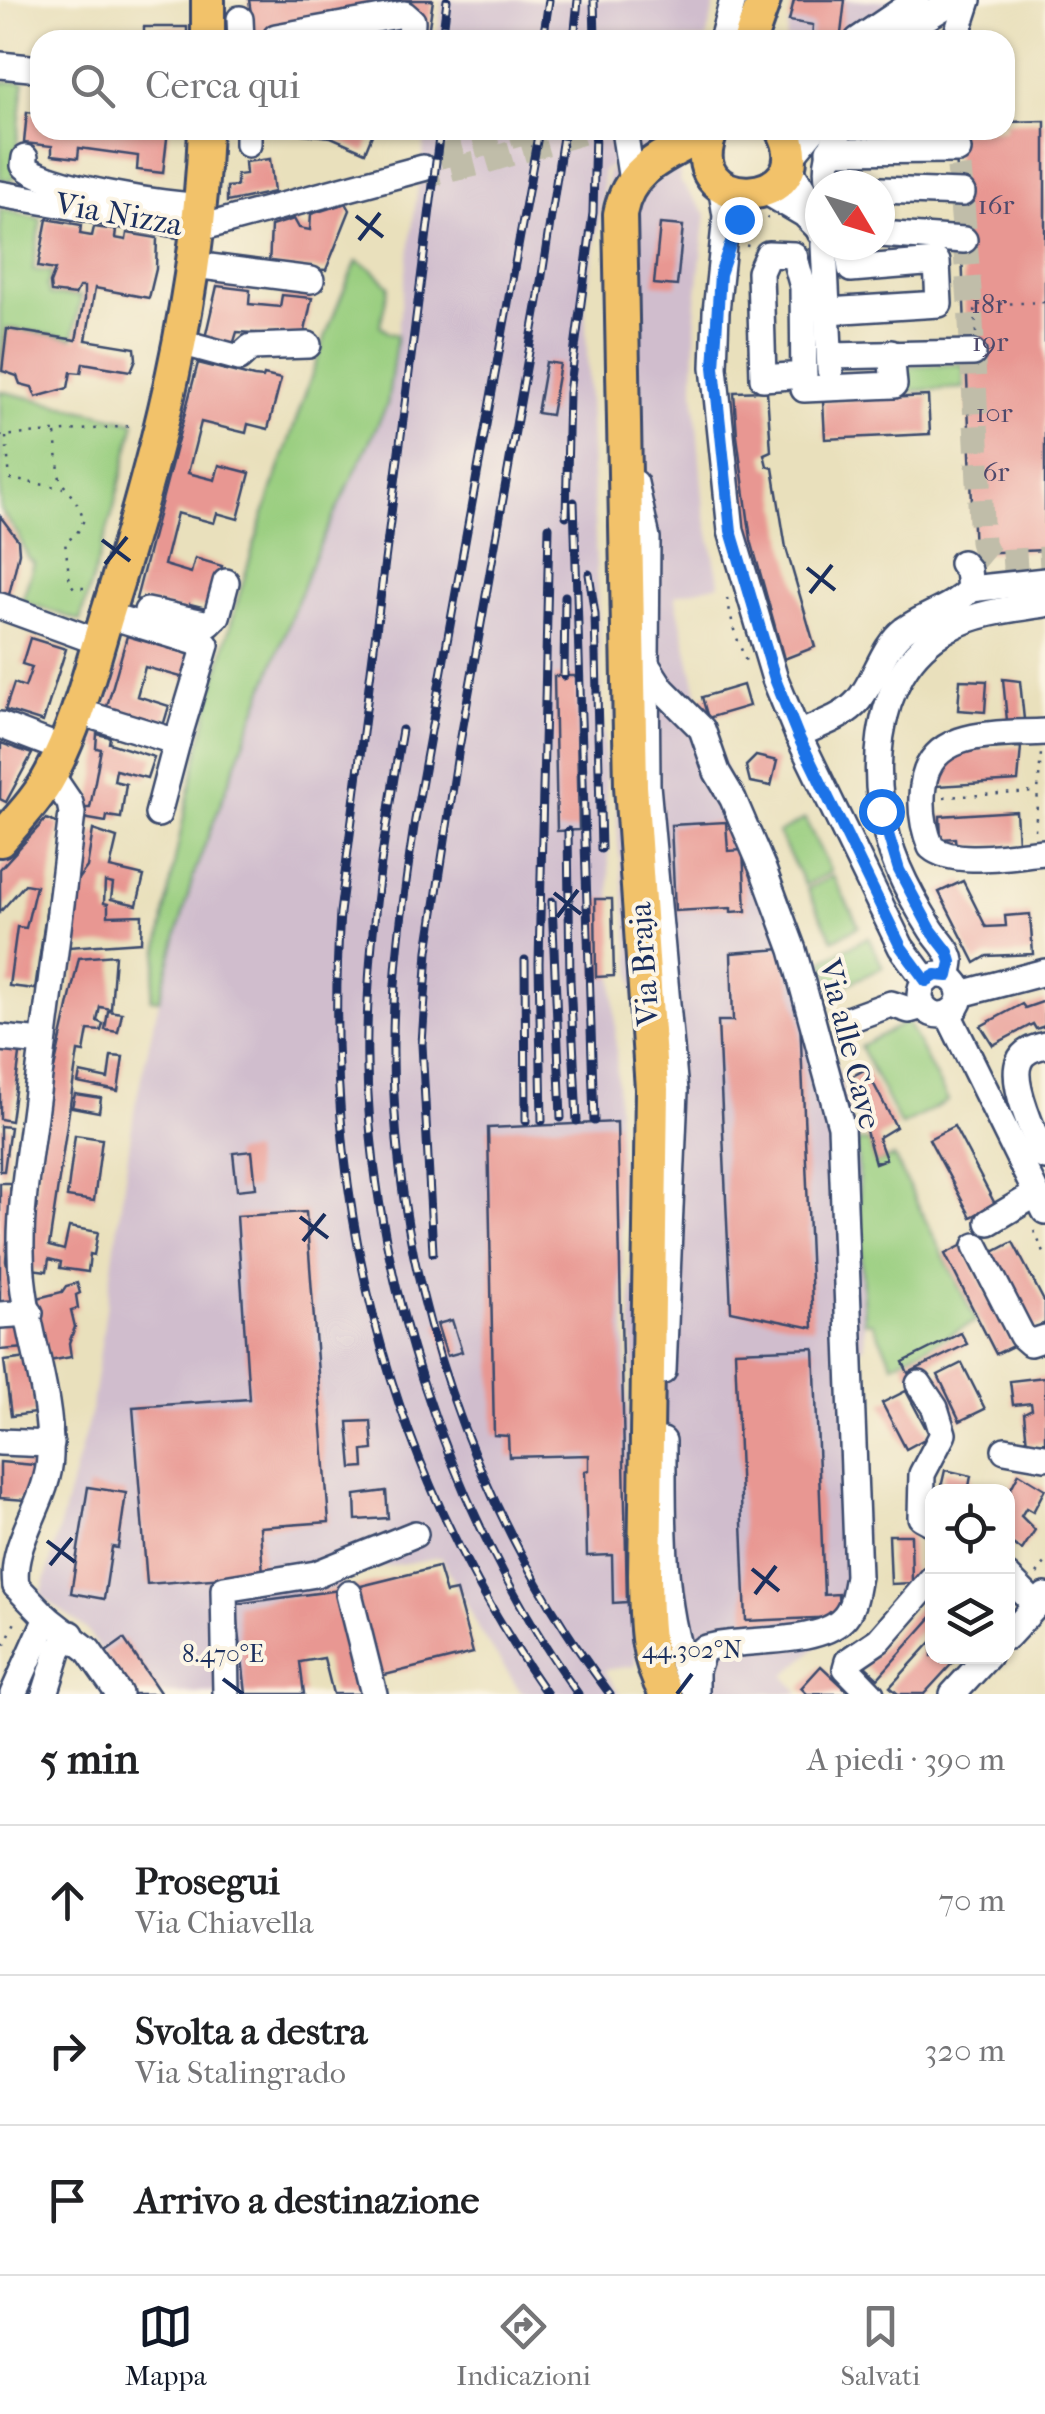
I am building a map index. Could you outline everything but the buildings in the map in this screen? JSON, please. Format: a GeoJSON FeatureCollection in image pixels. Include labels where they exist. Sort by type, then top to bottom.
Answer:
{"type":"FeatureCollection","features":[{"type":"Feature","properties":{"kind":"main road"},"geometry":{"type":"LineString","coordinates":[[208,0],[208,30]]}},
{"type":"Feature","properties":{"kind":"main road"},"geometry":{"type":"LineString","coordinates":[[754,30],[766,0]]}},
{"type":"Feature","properties":{"kind":"main road"},"geometry":{"type":"LineString","coordinates":[[764,30],[766,0]]}},
{"type":"Feature","properties":{"kind":"main road","name":"Via Nizza"},"geometry":{"type":"LineString","coordinates":[[201,217],[205,140]]}},
{"type":"Feature","properties":{"kind":"main road"},"geometry":{"type":"LineString","coordinates":[[632,181],[649,163],[693,140]]}},
{"type":"Feature","properties":{"kind":"main road"},"geometry":{"type":"LineString","coordinates":[[710,140],[706,154],[717,182]]}},
{"type":"Feature","properties":{"kind":"main road"},"geometry":{"type":"LineString","coordinates":[[621,230],[643,189],[662,176],[684,173],[717,182],[737,194],[760,192],[779,180],[787,151]]}},
{"type":"Feature","properties":{"kind":"main road","name":"Via Braja"},"geometry":{"type":"LineString","coordinates":[[632,181],[622,201],[621,230],[632,786],[652,1089],[646,1637],[653,1672],[686,1693]]}},
{"type":"Feature","properties":{"kind":"main road"},"geometry":{"type":"LineString","coordinates":[[0,840],[33,803],[57,762],[76,710],[161,426],[179,348],[201,217]]}},
{"type":"Feature","properties":{"kind":"street"},"geometry":{"type":"LineString","coordinates":[[725,30],[734,0]]}},
{"type":"Feature","properties":{"kind":"street"},"geometry":{"type":"LineString","coordinates":[[873,30],[917,0]]}},
{"type":"Feature","properties":{"kind":"street"},"geometry":{"type":"LineString","coordinates":[[905,30],[956,0]]}},
{"type":"Feature","properties":{"kind":"street"},"geometry":{"type":"LineString","coordinates":[[958,30],[968,0]]}},
{"type":"Feature","properties":{"kind":"street"},"geometry":{"type":"LineString","coordinates":[[319,30],[404,14],[412,22],[412,30]]}},
{"type":"Feature","properties":{"kind":"street"},"geometry":{"type":"LineString","coordinates":[[0,65],[30,67]]}},
{"type":"Feature","properties":{"kind":"street"},"geometry":{"type":"LineString","coordinates":[[626,140],[632,181]]}},
{"type":"Feature","properties":{"kind":"street"},"geometry":{"type":"LineString","coordinates":[[826,170],[834,141],[958,150]]}},
{"type":"Feature","properties":{"kind":"street"},"geometry":{"type":"LineString","coordinates":[[787,151],[805,191]]}},
{"type":"Feature","properties":{"kind":"street"},"geometry":{"type":"LineString","coordinates":[[24,158],[24,164],[35,175],[182,207],[201,217],[423,168]]}},
{"type":"Feature","properties":{"kind":"street"},"geometry":{"type":"LineString","coordinates":[[717,182],[726,216],[714,367],[731,531],[775,679],[798,736],[901,947],[941,994],[1041,1203],[990,1222]]}},
{"type":"Feature","properties":{"kind":"street"},"geometry":{"type":"LineString","coordinates":[[895,191],[962,193]]}},
{"type":"Feature","properties":{"kind":"street"},"geometry":{"type":"LineString","coordinates":[[720,274],[739,219],[760,192],[805,215]]}},
{"type":"Feature","properties":{"kind":"street","name":"Via Nizza"},"geometry":{"type":"LineString","coordinates":[[0,194],[201,217]]}},
{"type":"Feature","properties":{"kind":"street"},"geometry":{"type":"LineString","coordinates":[[895,235],[964,240]]}},
{"type":"Feature","properties":{"kind":"street"},"geometry":{"type":"LineString","coordinates":[[804,375],[762,378],[760,272],[768,254],[790,252],[802,277],[804,375],[804,390],[894,385],[891,353]]}},
{"type":"Feature","properties":{"kind":"street"},"geometry":{"type":"LineString","coordinates":[[825,260],[830,388]]}},
{"type":"Feature","properties":{"kind":"street"},"geometry":{"type":"LineString","coordinates":[[828,311],[939,304],[937,262],[851,270],[850,260]]}},
{"type":"Feature","properties":{"kind":"street"},"geometry":{"type":"LineString","coordinates":[[194,265],[311,280]]}},
{"type":"Feature","properties":{"kind":"street"},"geometry":{"type":"LineString","coordinates":[[830,356],[975,344]]}},
{"type":"Feature","properties":{"kind":"street"},"geometry":{"type":"LineString","coordinates":[[179,348],[239,358],[251,347],[308,345]]}},
{"type":"Feature","properties":{"kind":"street"},"geometry":{"type":"LineString","coordinates":[[179,348],[245,369]]}},
{"type":"Feature","properties":{"kind":"street"},"geometry":{"type":"LineString","coordinates":[[627,450],[646,538],[647,785],[675,1091],[665,1286],[664,1518],[686,1693]]}},
{"type":"Feature","properties":{"kind":"street"},"geometry":{"type":"LineString","coordinates":[[962,563],[968,570],[970,589]]}},
{"type":"Feature","properties":{"kind":"street"},"geometry":{"type":"LineString","coordinates":[[798,736],[843,715],[859,700],[903,630],[950,606],[970,589],[1045,581]]}},
{"type":"Feature","properties":{"kind":"street"},"geometry":{"type":"LineString","coordinates":[[0,606],[103,611],[208,624],[217,616],[226,582]]}},
{"type":"Feature","properties":{"kind":"street"},"geometry":{"type":"LineString","coordinates":[[941,994],[951,962],[948,952],[931,930],[887,840],[878,784],[883,723],[900,681],[930,640],[975,617],[1045,604]]}},
{"type":"Feature","properties":{"kind":"street"},"geometry":{"type":"LineString","coordinates":[[103,611],[206,645],[172,740],[158,814]]}},
{"type":"Feature","properties":{"kind":"street","name":"Via alle Cave"},"geometry":{"type":"LineString","coordinates":[[646,664],[662,688],[702,728],[717,772],[733,799],[779,910],[841,1126],[846,1208],[858,1576],[852,1604],[842,1620],[830,1628],[780,1640],[716,1644],[703,1649],[686,1693]]}},
{"type":"Feature","properties":{"kind":"street"},"geometry":{"type":"LineString","coordinates":[[76,710],[172,740]]}},
{"type":"Feature","properties":{"kind":"street"},"geometry":{"type":"LineString","coordinates":[[0,725],[57,762],[72,813],[43,1042],[13,1180],[20,1254],[46,1394],[51,1444],[47,1479],[18,1555],[14,1588],[88,1650],[120,1694]]}},
{"type":"Feature","properties":{"kind":"street"},"geometry":{"type":"LineString","coordinates":[[1040,846],[962,858],[938,853],[927,836],[922,799],[925,771],[936,753],[948,744],[966,739],[1043,743]]}},
{"type":"Feature","properties":{"kind":"street"},"geometry":{"type":"LineString","coordinates":[[850,1020],[890,1004],[909,1010],[941,994],[1045,972]]}},
{"type":"Feature","properties":{"kind":"street"},"geometry":{"type":"LineString","coordinates":[[0,1038],[43,1042]]}},
{"type":"Feature","properties":{"kind":"street"},"geometry":{"type":"LineString","coordinates":[[1045,1045],[1020,1058],[1017,1074],[1045,1157]]}},
{"type":"Feature","properties":{"kind":"street"},"geometry":{"type":"LineString","coordinates":[[976,1246],[1022,1336],[1030,1343],[1045,1338]]}},
{"type":"Feature","properties":{"kind":"street"},"geometry":{"type":"LineString","coordinates":[[0,1315],[30,1313]]}},
{"type":"Feature","properties":{"kind":"street"},"geometry":{"type":"LineString","coordinates":[[918,1384],[935,1408],[942,1434],[922,1474],[921,1516],[925,1519]]}},
{"type":"Feature","properties":{"kind":"street"},"geometry":{"type":"LineString","coordinates":[[0,1442],[51,1444]]}},
{"type":"Feature","properties":{"kind":"street"},"geometry":{"type":"LineString","coordinates":[[1004,1450],[1045,1457]]}},
{"type":"Feature","properties":{"kind":"street"},"geometry":{"type":"LineString","coordinates":[[226,1694],[224,1589],[316,1574],[415,1534]]}},
{"type":"Feature","properties":{"kind":"street"},"geometry":{"type":"LineString","coordinates":[[1015,1582],[1041,1601],[1015,1629]]}},
{"type":"Feature","properties":{"kind":"street"},"geometry":{"type":"LineString","coordinates":[[871,1694],[848,1673],[848,1662],[879,1640],[925,1588]]}},
{"type":"Feature","properties":{"kind":"street"},"geometry":{"type":"LineString","coordinates":[[349,1594],[374,1694]]}},
{"type":"Feature","properties":{"kind":"street"},"geometry":{"type":"LineString","coordinates":[[13,1694],[48,1618]]}},
{"type":"Feature","properties":{"kind":"street"},"geometry":{"type":"LineString","coordinates":[[45,1694],[59,1649],[71,1634]]}},
{"type":"Feature","properties":{"kind":"street"},"geometry":{"type":"LineString","coordinates":[[953,1694],[981,1664]]}},
{"type":"Feature","properties":{"kind":"path"},"geometry":{"type":"LineString","coordinates":[[975,344],[975,304],[1045,302]]}},
{"type":"Feature","properties":{"kind":"path"},"geometry":{"type":"LineString","coordinates":[[0,436],[139,426]]}},
{"type":"Feature","properties":{"kind":"path"},"geometry":{"type":"LineString","coordinates":[[55,432],[58,474],[84,520],[76,535],[65,542],[70,583],[103,611]]}},
{"type":"Feature","properties":{"kind":"path"},"geometry":{"type":"LineString","coordinates":[[6,435],[10,479],[66,489]]}},
{"type":"Feature","properties":{"kind":"path"},"geometry":{"type":"LineString","coordinates":[[1040,846],[1038,792],[1043,743]]}},
{"type":"Feature","properties":{"kind":"path"},"geometry":{"type":"LineString","coordinates":[[922,799],[1038,792]]}},
{"type":"Feature","properties":{"kind":"path"},"geometry":{"type":"LineString","coordinates":[[0,1654],[14,1588]]}},
{"type":"Feature","properties":{"kind":"shaded area"},"geometry":{"type":"Polygon","coordinates":[[[442,0],[716,0],[708,30],[438,30],[442,0]]]}},
{"type":"Feature","properties":{"kind":"shaded area"},"geometry":{"type":"Polygon","coordinates":[[[793,0],[903,0],[850,30],[788,30],[793,0]]]}},
{"type":"Feature","properties":{"kind":"shaded area"},"geometry":{"type":"Polygon","coordinates":[[[425,140],[612,140],[612,166],[603,170],[603,197],[585,304],[613,954],[636,1666],[604,1670],[621,1694],[522,1694],[479,1629],[441,1557],[340,1575],[342,1588],[237,1604],[246,1694],[130,1694],[86,1629],[41,1596],[92,1407],[135,1105],[194,874],[314,557],[387,405],[425,140]]]}},
{"type":"Feature","properties":{"kind":"shaded area"},"geometry":{"type":"Polygon","coordinates":[[[614,140],[677,140],[680,181],[706,214],[696,302],[694,388],[704,509],[720,584],[675,595],[699,701],[822,1011],[857,1141],[865,1345],[857,1354],[867,1586],[819,1645],[785,1676],[800,1694],[649,1694],[631,1322],[639,1037],[618,843],[612,650],[607,171],[616,170],[614,140]]]}},
{"type":"Feature","properties":{"kind":"green space"},"geometry":{"type":"Polygon","coordinates":[[[0,82],[24,82],[13,181],[0,179],[0,82]]]}},
{"type":"Feature","properties":{"kind":"green space"},"geometry":{"type":"Polygon","coordinates":[[[0,209],[41,219],[33,270],[52,272],[47,286],[50,295],[81,296],[73,338],[7,328],[0,373],[0,209]]]}},
{"type":"Feature","properties":{"kind":"green space"},"geometry":{"type":"Polygon","coordinates":[[[357,261],[389,286],[380,325],[397,335],[387,405],[314,557],[194,874],[159,1000],[151,999],[191,783],[226,641],[268,501],[330,324],[357,261]]]}},
{"type":"Feature","properties":{"kind":"green space"},"geometry":{"type":"Polygon","coordinates":[[[963,364],[964,388],[906,391],[905,367],[963,364]]]}},
{"type":"Feature","properties":{"kind":"green space"},"geometry":{"type":"Polygon","coordinates":[[[0,391],[135,422],[80,621],[22,601],[34,563],[0,510],[0,391]]]}},
{"type":"Feature","properties":{"kind":"green space"},"geometry":{"type":"Polygon","coordinates":[[[805,819],[831,872],[805,885],[778,833],[805,819]]]}},
{"type":"Feature","properties":{"kind":"green space"},"geometry":{"type":"Polygon","coordinates":[[[833,876],[859,926],[833,940],[807,889],[833,876]]]}},
{"type":"Feature","properties":{"kind":"green space"},"geometry":{"type":"Polygon","coordinates":[[[868,937],[883,967],[836,990],[822,961],[868,937]]]}},
{"type":"Feature","properties":{"kind":"green space"},"geometry":{"type":"Polygon","coordinates":[[[907,1022],[948,1101],[901,1126],[860,1046],[907,1022]]]}},
{"type":"Feature","properties":{"kind":"green space"},"geometry":{"type":"Polygon","coordinates":[[[857,1141],[869,1141],[875,1163],[894,1157],[976,1321],[893,1364],[872,1322],[864,1322],[857,1141]]]}},
{"type":"Feature","properties":{"kind":"tunnel"},"geometry":{"type":"LineString","coordinates":[[498,140],[434,158],[423,168],[436,173],[556,140]]}},
{"type":"Feature","properties":{"kind":"tunnel"},"geometry":{"type":"LineString","coordinates":[[957,140],[970,302],[982,542],[985,552],[997,562],[1045,559]]}},
{"type":"Feature","properties":{"kind":"railway"},"geometry":{"type":"LineString","coordinates":[[443,30],[447,0]]}},
{"type":"Feature","properties":{"kind":"railway"},"geometry":{"type":"LineString","coordinates":[[544,30],[549,0]]}},
{"type":"Feature","properties":{"kind":"railway"},"geometry":{"type":"LineString","coordinates":[[575,30],[578,0]]}},
{"type":"Feature","properties":{"kind":"railway"},"geometry":{"type":"LineString","coordinates":[[594,0],[595,30]]}},
{"type":"Feature","properties":{"kind":"railway"},"geometry":{"type":"LineString","coordinates":[[439,140],[340,913],[337,1018],[341,1121],[354,1223],[375,1322],[404,1419],[443,1513],[490,1605],[547,1694]]}},
{"type":"Feature","properties":{"kind":"railway"},"geometry":{"type":"LineString","coordinates":[[537,140],[415,820],[396,967],[393,1055],[397,1140],[408,1225],[426,1309],[451,1392],[482,1472],[519,1550],[562,1624],[610,1694]]}},
{"type":"Feature","properties":{"kind":"railway"},"geometry":{"type":"LineString","coordinates":[[433,1253],[422,1044],[428,951],[562,140]]}},
{"type":"Feature","properties":{"kind":"railway"},"geometry":{"type":"LineString","coordinates":[[566,516],[569,393],[593,213],[595,140]]}},
{"type":"Feature","properties":{"kind":"railway"},"geometry":{"type":"LineString","coordinates":[[574,502],[594,1121]]}},
{"type":"Feature","properties":{"kind":"railway"},"geometry":{"type":"LineString","coordinates":[[542,1121],[539,963],[549,527]]}},
{"type":"Feature","properties":{"kind":"railway"},"geometry":{"type":"LineString","coordinates":[[589,574],[595,615],[601,849]]}},
{"type":"Feature","properties":{"kind":"railway"},"geometry":{"type":"LineString","coordinates":[[564,676],[565,596]]}},
{"type":"Feature","properties":{"kind":"railway"},"geometry":{"type":"LineString","coordinates":[[402,730],[379,880],[368,993],[369,1116],[380,1203],[397,1291],[422,1379],[453,1464],[489,1546],[531,1623],[578,1694]]}},
{"type":"Feature","properties":{"kind":"railway"},"geometry":{"type":"LineString","coordinates":[[568,831],[577,1121]]}},
{"type":"Feature","properties":{"kind":"railway"},"geometry":{"type":"LineString","coordinates":[[552,901],[561,1118]]}},
{"type":"Feature","properties":{"kind":"railway"},"geometry":{"type":"LineString","coordinates":[[525,960],[526,1121]]}},
{"type":"Feature","properties":{"kind":"route"},"geometry":{"type":"LineString","coordinates":[[739,219],[720,274],[714,367],[731,531],[775,679],[840,825],[901,947],[926,981],[936,975],[948,976],[948,952],[931,930],[899,870],[881,811]]}}]}
